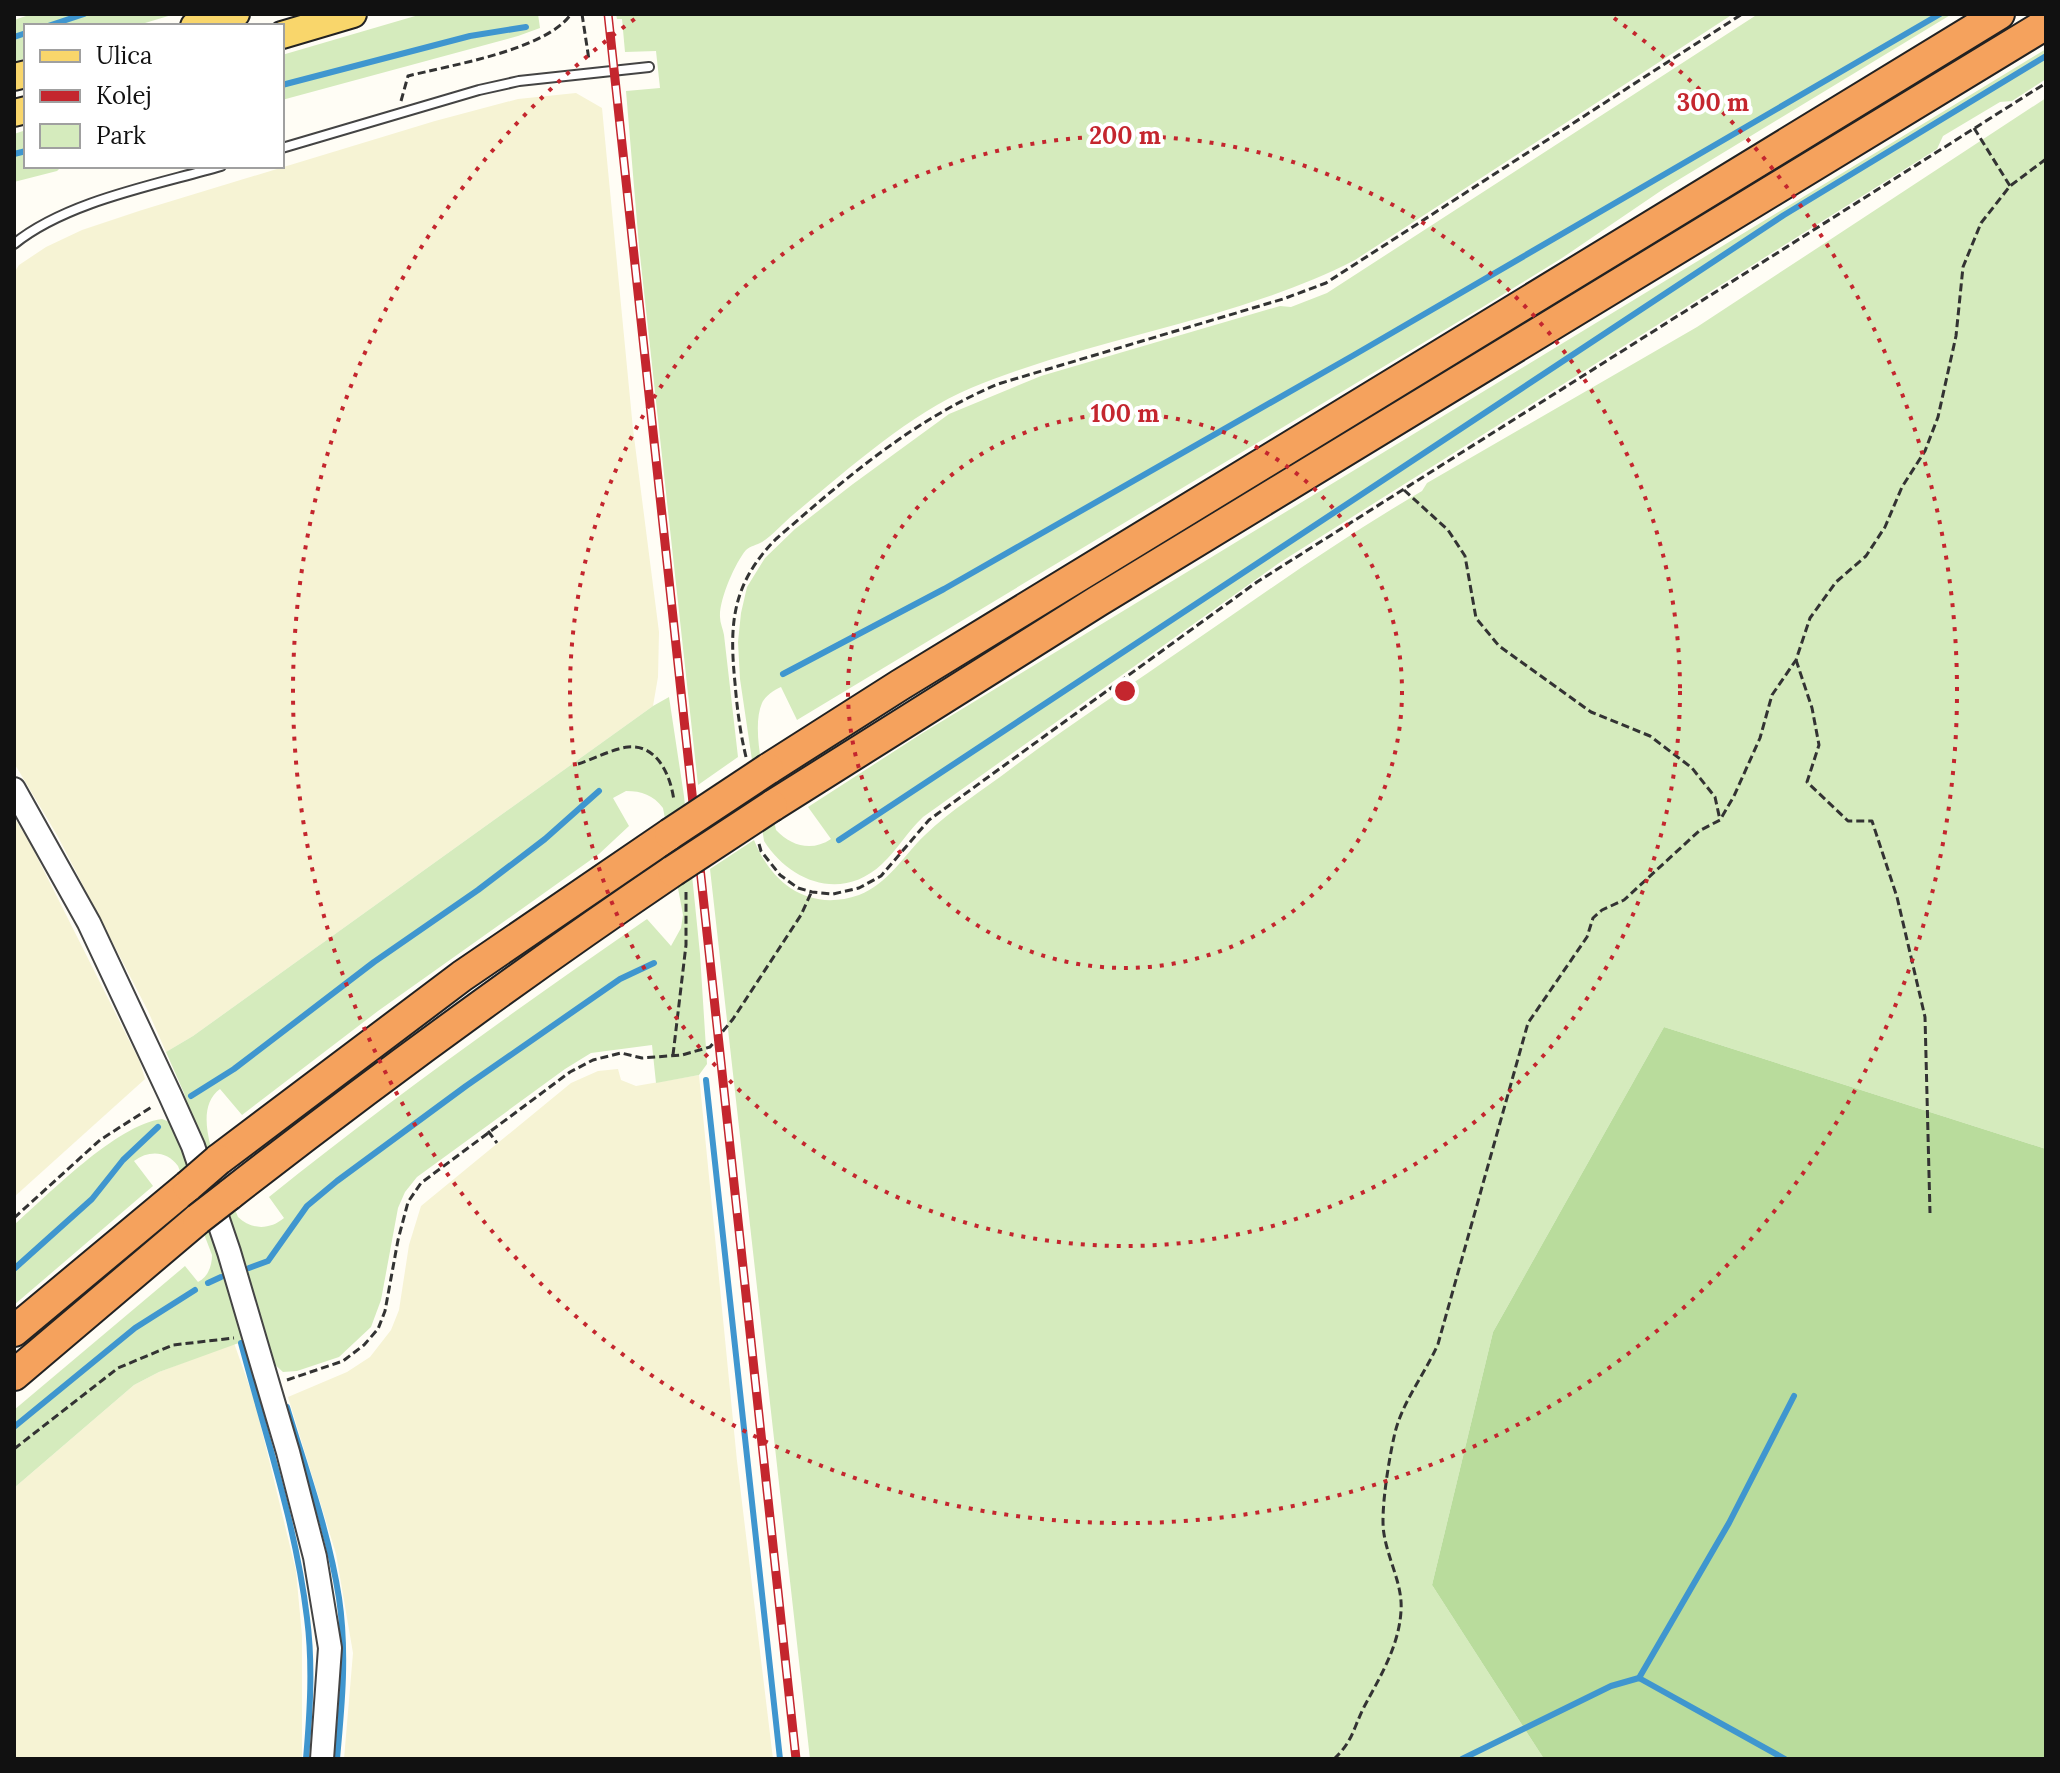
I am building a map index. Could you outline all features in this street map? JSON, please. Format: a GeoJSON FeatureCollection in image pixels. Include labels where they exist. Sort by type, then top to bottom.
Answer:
{"type":"FeatureCollection","features":[{"type":"Feature","properties":{"kind":"highway"},"geometry":{"type":"LineString","coordinates":[[14,1331],[218,1160],[462,976],[670,834],[900,685],[1999,14]]}},
{"type":"Feature","properties":{"kind":"highway"},"geometry":{"type":"LineString","coordinates":[[14,1375],[229,1195],[473,1010],[673,871],[1085,610],[2046,24]]}},
{"type":"Feature","properties":{"kind":"main road"},"geometry":{"type":"LineString","coordinates":[[201,24],[236,14]]}},
{"type":"Feature","properties":{"kind":"main road"},"geometry":{"type":"LineString","coordinates":[[284,34],[353,14]]}},
{"type":"Feature","properties":{"kind":"street"},"geometry":{"type":"LineString","coordinates":[[14,789],[89,923],[193,1146],[269,1387],[315,1557],[330,1648],[322,1759]]}},
{"type":"Feature","properties":{"kind":"lane"},"geometry":{"type":"LineString","coordinates":[[284,147],[519,81],[649,67]]}},
{"type":"Feature","properties":{"kind":"lane"},"geometry":{"type":"LineString","coordinates":[[14,244],[54,218],[215,168]]}},
{"type":"Feature","properties":{"kind":"path"},"geometry":{"type":"LineString","coordinates":[[400,113],[408,76],[519,47],[556,30],[571,14]]}},
{"type":"Feature","properties":{"kind":"path"},"geometry":{"type":"LineString","coordinates":[[582,14],[591,72]]}},
{"type":"Feature","properties":{"kind":"path"},"geometry":{"type":"LineString","coordinates":[[1974,128],[2010,186]]}},
{"type":"Feature","properties":{"kind":"path"},"geometry":{"type":"LineString","coordinates":[[1334,1759],[1348,1746],[1357,1720],[1393,1650],[1402,1610],[1399,1585],[1388,1559],[1383,1529],[1394,1437],[1403,1407],[1424,1375],[1438,1344],[1528,1023],[1587,937],[1593,918],[1624,900],[1699,831],[1720,820],[1760,738],[1772,695],[1796,660],[1810,618],[1836,582],[1866,556],[1885,527],[1902,487],[1925,451],[1938,417],[1953,350],[1963,267],[1981,223],[2010,186],[2046,159]]}},
{"type":"Feature","properties":{"kind":"path"},"geometry":{"type":"LineString","coordinates":[[1404,490],[1448,530],[1465,556],[1476,618],[1499,646],[1591,712],[1650,736],[1692,768],[1715,797],[1720,820]]}},
{"type":"Feature","properties":{"kind":"path"},"geometry":{"type":"LineString","coordinates":[[1796,660],[1812,708],[1819,745],[1807,782],[1848,821],[1872,821],[1897,897],[1925,1017],[1930,1213]]}},
{"type":"Feature","properties":{"kind":"path"},"geometry":{"type":"LineString","coordinates":[[269,1387],[343,1361],[378,1329],[385,1311],[408,1202],[421,1183],[570,1072],[593,1060],[621,1053],[642,1058],[673,1055],[710,1047],[801,915],[812,892]]}},
{"type":"Feature","properties":{"kind":"path"},"geometry":{"type":"LineString","coordinates":[[14,1218],[100,1140],[170,1095]]}},
{"type":"Feature","properties":{"kind":"path"},"geometry":{"type":"LineString","coordinates":[[488,1131],[497,1143]]}},
{"type":"Feature","properties":{"kind":"path"},"geometry":{"type":"LineString","coordinates":[[14,1449],[118,1368],[173,1345],[253,1335]]}},
{"type":"Feature","properties":{"kind":"shaded area"},"geometry":{"type":"Polygon","coordinates":[[[576,93],[602,108],[633,429],[659,632],[658,677],[653,706],[193,1036],[166,1052],[57,835],[14,763],[14,273],[19,265],[46,247],[82,230],[435,121],[518,99],[576,93]]]}},
{"type":"Feature","properties":{"kind":"shaded area"},"geometry":{"type":"Polygon","coordinates":[[[14,817],[140,1062],[145,1079],[14,1197],[14,817]]]}},
{"type":"Feature","properties":{"kind":"shaded area"},"geometry":{"type":"Polygon","coordinates":[[[618,1069],[621,1080],[636,1086],[699,1075],[737,1461],[773,1759],[344,1759],[353,1653],[336,1554],[288,1397],[347,1372],[370,1357],[391,1330],[399,1310],[409,1245],[421,1206],[571,1083],[598,1071],[618,1069]]]}},
{"type":"Feature","properties":{"kind":"shaded area"},"geometry":{"type":"Polygon","coordinates":[[[234,1343],[255,1402],[296,1571],[302,1636],[302,1759],[14,1759],[14,1488],[134,1385],[234,1343]]]}},
{"type":"Feature","properties":{"kind":"green space"},"geometry":{"type":"Polygon","coordinates":[[[32,14],[175,14],[142,24],[24,24],[24,59],[14,62],[14,20],[32,14]]]}},
{"type":"Feature","properties":{"kind":"green space"},"geometry":{"type":"Polygon","coordinates":[[[422,14],[538,14],[540,28],[284,99],[284,54],[422,14]]]}},
{"type":"Feature","properties":{"kind":"green space"},"geometry":{"type":"Polygon","coordinates":[[[616,14],[1733,14],[1355,260],[1262,299],[1067,355],[971,388],[925,412],[879,445],[766,539],[746,550],[737,564],[725,592],[720,617],[738,757],[698,785],[639,246],[626,91],[660,88],[656,51],[625,52],[622,19],[617,19],[616,14]]]}},
{"type":"Feature","properties":{"kind":"green space"},"geometry":{"type":"Polygon","coordinates":[[[1758,14],[1952,14],[1665,188],[1481,308],[797,720],[781,687],[773,692],[762,703],[758,731],[776,830],[788,840],[802,845],[816,845],[831,839],[808,807],[921,734],[2046,49],[2046,79],[2012,101],[2000,102],[1943,136],[1937,149],[1279,563],[923,817],[887,859],[867,876],[834,884],[818,882],[802,876],[775,855],[764,841],[740,679],[738,642],[747,587],[765,558],[795,529],[949,414],[1041,376],[1280,306],[1291,307],[1327,293],[1758,14]]]}},
{"type":"Feature","properties":{"kind":"green space"},"geometry":{"type":"Polygon","coordinates":[[[2046,98],[2046,1149],[1664,1027],[1493,1332],[1432,1585],[1544,1759],[810,1759],[710,869],[754,840],[771,870],[795,891],[824,900],[859,895],[869,890],[879,884],[917,843],[956,809],[1305,565],[1422,491],[1427,483],[1697,327],[2046,98]]]}},
{"type":"Feature","properties":{"kind":"green space"},"geometry":{"type":"Polygon","coordinates":[[[24,131],[24,168],[60,168],[14,182],[14,134],[24,131]]]}},
{"type":"Feature","properties":{"kind":"green space"},"geometry":{"type":"Polygon","coordinates":[[[669,697],[684,796],[700,954],[707,1064],[699,1075],[656,1083],[652,1045],[591,1053],[565,1069],[417,1177],[398,1208],[381,1300],[371,1327],[339,1357],[297,1371],[283,1372],[270,1360],[184,1093],[166,1052],[193,1036],[669,697]],[[626,791],[613,798],[629,826],[599,854],[378,1011],[242,1115],[220,1089],[211,1100],[207,1115],[208,1132],[218,1169],[238,1217],[261,1227],[273,1225],[284,1218],[269,1197],[455,1055],[647,919],[671,946],[681,928],[683,915],[663,808],[651,797],[626,791]]]}},
{"type":"Feature","properties":{"kind":"green space"},"geometry":{"type":"Polygon","coordinates":[[[1664,1027],[2046,1149],[2046,1759],[1544,1759],[1432,1585],[1493,1332],[1664,1027]]]}},
{"type":"Feature","properties":{"kind":"green space"},"geometry":{"type":"Polygon","coordinates":[[[162,1119],[172,1123],[177,1130],[247,1340],[159,1372],[134,1385],[14,1488],[14,1410],[185,1266],[198,1282],[209,1271],[212,1255],[178,1166],[169,1157],[152,1154],[134,1161],[153,1186],[14,1305],[14,1225],[104,1147],[144,1124],[162,1119]]]}},
{"type":"Feature","properties":{"kind":"waterway"},"geometry":{"type":"LineString","coordinates":[[54,24],[84,14]]}},
{"type":"Feature","properties":{"kind":"waterway"},"geometry":{"type":"LineString","coordinates":[[783,674],[944,589],[1940,14]]}},
{"type":"Feature","properties":{"kind":"waterway"},"geometry":{"type":"LineString","coordinates":[[284,84],[470,36],[526,27]]}},
{"type":"Feature","properties":{"kind":"waterway"},"geometry":{"type":"LineString","coordinates":[[14,37],[24,34]]}},
{"type":"Feature","properties":{"kind":"waterway"},"geometry":{"type":"LineString","coordinates":[[839,840],[1784,215],[2046,56]]}},
{"type":"Feature","properties":{"kind":"waterway"},"geometry":{"type":"LineString","coordinates":[[14,154],[24,152]]}},
{"type":"Feature","properties":{"kind":"waterway"},"geometry":{"type":"LineString","coordinates":[[191,1096],[234,1069],[374,962],[478,890],[545,839],[599,791]]}},
{"type":"Feature","properties":{"kind":"waterway"},"geometry":{"type":"LineString","coordinates":[[249,1268],[268,1261],[307,1206],[337,1181],[620,979],[654,963]]}},
{"type":"Feature","properties":{"kind":"waterway"},"geometry":{"type":"LineString","coordinates":[[706,1080],[780,1759]]}},
{"type":"Feature","properties":{"kind":"waterway"},"geometry":{"type":"LineString","coordinates":[[14,1269],[92,1199],[123,1160],[158,1127]]}},
{"type":"Feature","properties":{"kind":"waterway"},"geometry":{"type":"LineString","coordinates":[[208,1283],[221,1277]]}},
{"type":"Feature","properties":{"kind":"waterway"},"geometry":{"type":"LineString","coordinates":[[14,1427],[135,1328],[195,1290]]}},
{"type":"Feature","properties":{"kind":"waterway"},"geometry":{"type":"LineString","coordinates":[[241,1343],[288,1514],[302,1583],[310,1671],[306,1759]]}},
{"type":"Feature","properties":{"kind":"waterway"},"geometry":{"type":"LineString","coordinates":[[1639,1678],[1729,1523],[1794,1396]]}},
{"type":"Feature","properties":{"kind":"waterway"},"geometry":{"type":"LineString","coordinates":[[287,1407],[323,1526],[339,1598],[343,1658],[337,1759]]}},
{"type":"Feature","properties":{"kind":"waterway"},"geometry":{"type":"LineString","coordinates":[[1462,1759],[1611,1686],[1639,1678],[1785,1759]]}},
{"type":"Feature","properties":{"kind":"railway"},"geometry":{"type":"LineString","coordinates":[[608,14],[796,1759]]}}]}
